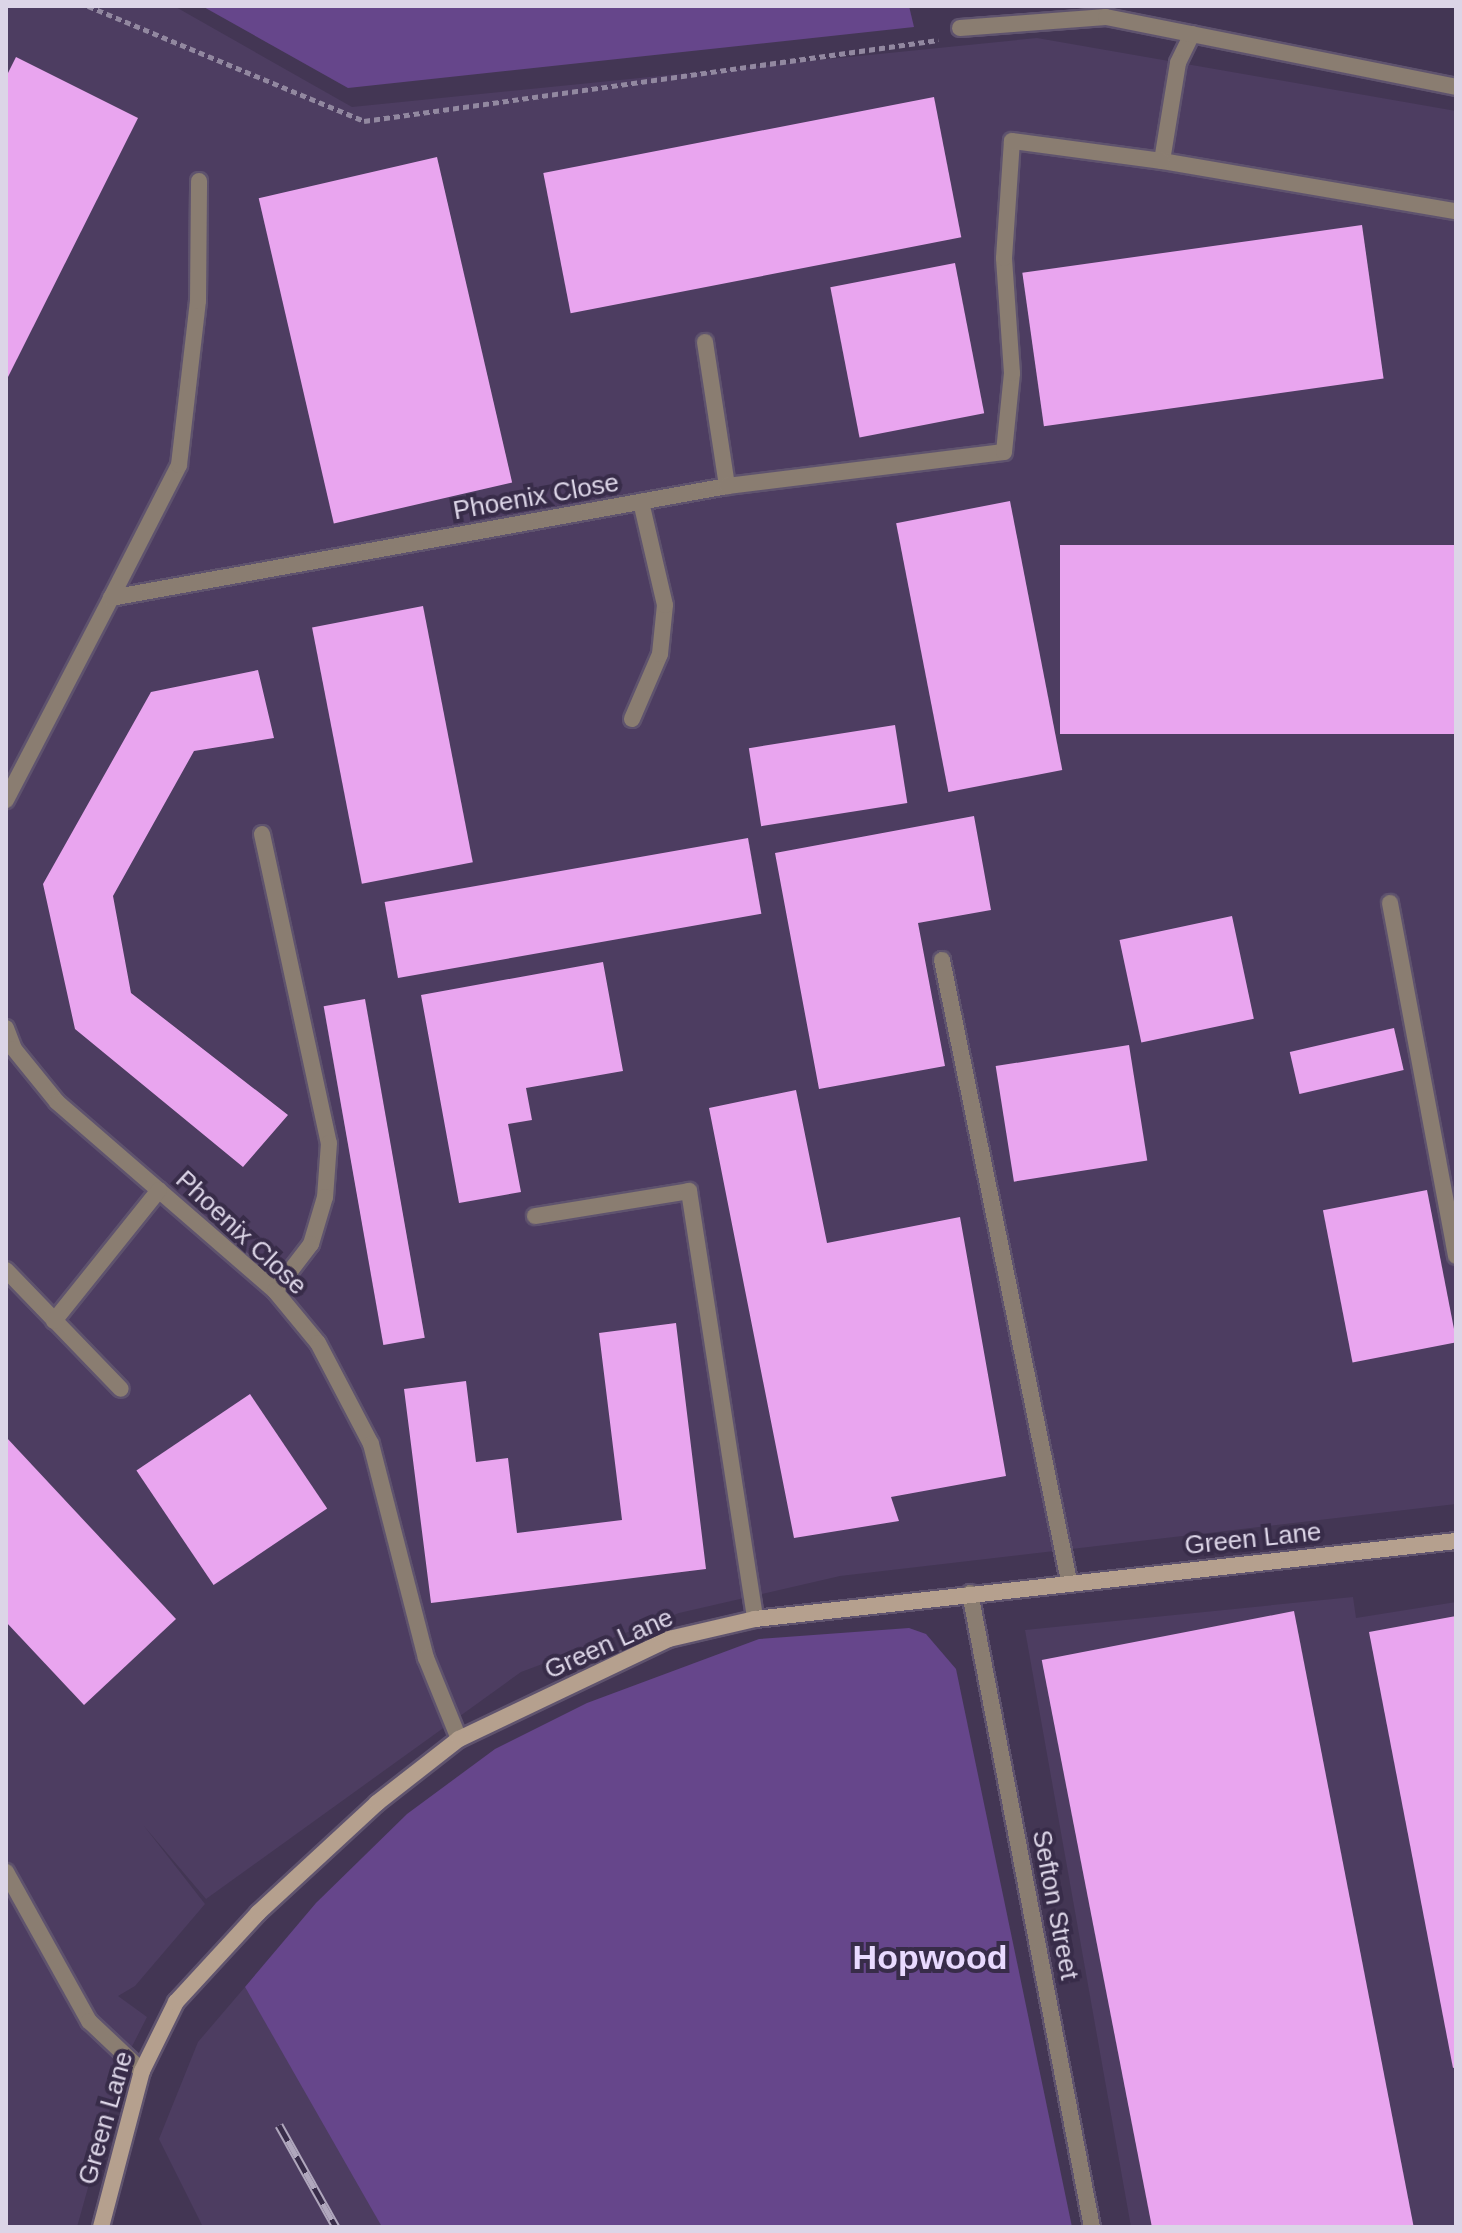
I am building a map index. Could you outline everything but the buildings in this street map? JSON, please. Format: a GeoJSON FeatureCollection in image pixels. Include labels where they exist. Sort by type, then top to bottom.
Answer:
{"type":"FeatureCollection","features":[{"type":"Feature","properties":{"kind":"street"},"geometry":{"type":"LineString","coordinates":[[960,28],[1105,11],[1192,34],[1456,87]]}},
{"type":"Feature","properties":{"kind":"street"},"geometry":{"type":"LineString","coordinates":[[1192,34],[1178,63],[1162,161],[1456,211]]}},
{"type":"Feature","properties":{"kind":"street","name":"Phoenix Close"},"geometry":{"type":"LineString","coordinates":[[111,598],[727,486],[1004,452],[1012,373],[1004,258],[1012,141],[1162,161]]}},
{"type":"Feature","properties":{"kind":"street"},"geometry":{"type":"LineString","coordinates":[[6,800],[179,465],[198,301],[199,181]]}},
{"type":"Feature","properties":{"kind":"street"},"geometry":{"type":"LineString","coordinates":[[705,342],[727,486]]}},
{"type":"Feature","properties":{"kind":"street"},"geometry":{"type":"LineString","coordinates":[[632,719],[660,654],[665,605],[641,502]]}},
{"type":"Feature","properties":{"kind":"street"},"geometry":{"type":"LineString","coordinates":[[262,834],[329,1143],[325,1197],[311,1244],[275,1291]]}},
{"type":"Feature","properties":{"kind":"street"},"geometry":{"type":"LineString","coordinates":[[1390,903],[1456,1256]]}},
{"type":"Feature","properties":{"kind":"street"},"geometry":{"type":"LineString","coordinates":[[942,960],[1069,1581]]}},
{"type":"Feature","properties":{"kind":"street","name":"Phoenix Close"},"geometry":{"type":"LineString","coordinates":[[6,1028],[14,1049],[57,1102],[275,1291],[318,1343],[371,1444],[426,1658],[459,1739]]}},
{"type":"Feature","properties":{"kind":"street"},"geometry":{"type":"LineString","coordinates":[[54,1321],[159,1190]]}},
{"type":"Feature","properties":{"kind":"street"},"geometry":{"type":"LineString","coordinates":[[535,1216],[689,1191],[755,1619]]}},
{"type":"Feature","properties":{"kind":"street"},"geometry":{"type":"LineString","coordinates":[[6,1270],[121,1389]]}},
{"type":"Feature","properties":{"kind":"street","name":"Green Lane"},"geometry":{"type":"LineString","coordinates":[[101,2227],[142,2071],[176,2002],[218,1952],[377,1803],[459,1739],[669,1639],[755,1619],[1069,1581],[1455,1541]]}},
{"type":"Feature","properties":{"kind":"street","name":"Sefton Street"},"geometry":{"type":"LineString","coordinates":[[970,1593],[1092,2227]]}},
{"type":"Feature","properties":{"kind":"street"},"geometry":{"type":"LineString","coordinates":[[6,1872],[13,1899],[89,2021],[142,2071]]}},
{"type":"Feature","properties":{"kind":"path"},"geometry":{"type":"LineString","coordinates":[[88,6],[364,121],[930,44],[960,28]]}},
{"type":"Feature","properties":{"kind":"shaded area"},"geometry":{"type":"Polygon","coordinates":[[[6,6],[174,6],[352,107],[1037,38],[1456,111],[1456,1504],[840,1576],[679,1613],[521,1672],[206,1899],[144,1826],[205,1904],[135,1986],[118,1996],[147,2017],[122,2066],[77,2227],[6,2227],[6,6]]]}},
{"type":"Feature","properties":{"kind":"shaded area"},"geometry":{"type":"Polygon","coordinates":[[[202,6],[909,6],[914,27],[348,88],[202,6]]]}},
{"type":"Feature","properties":{"kind":"shaded area"},"geometry":{"type":"Polygon","coordinates":[[[1353,1597],[1356,1618],[1456,1602],[1456,2227],[1131,2227],[1025,1630],[1353,1597]]]}},
{"type":"Feature","properties":{"kind":"shaded area"},"geometry":{"type":"Polygon","coordinates":[[[909,1628],[926,1634],[956,1669],[1072,2227],[382,2227],[245,1987],[316,1903],[407,1814],[495,1749],[587,1703],[759,1639],[909,1628]]]}},
{"type":"Feature","properties":{"kind":"shaded area"},"geometry":{"type":"Polygon","coordinates":[[[245,1987],[350,2165],[382,2227],[203,2227],[159,2139],[198,2042],[245,1987]]]}},
{"type":"Feature","properties":{"kind":"railway"},"geometry":{"type":"LineString","coordinates":[[279,2125],[336,2227]]}},
{"type":"Feature","properties":{"kind":"district","name":"Hopwood"},"geometry":{"type":"Point","coordinates":[930,1958]}}]}
